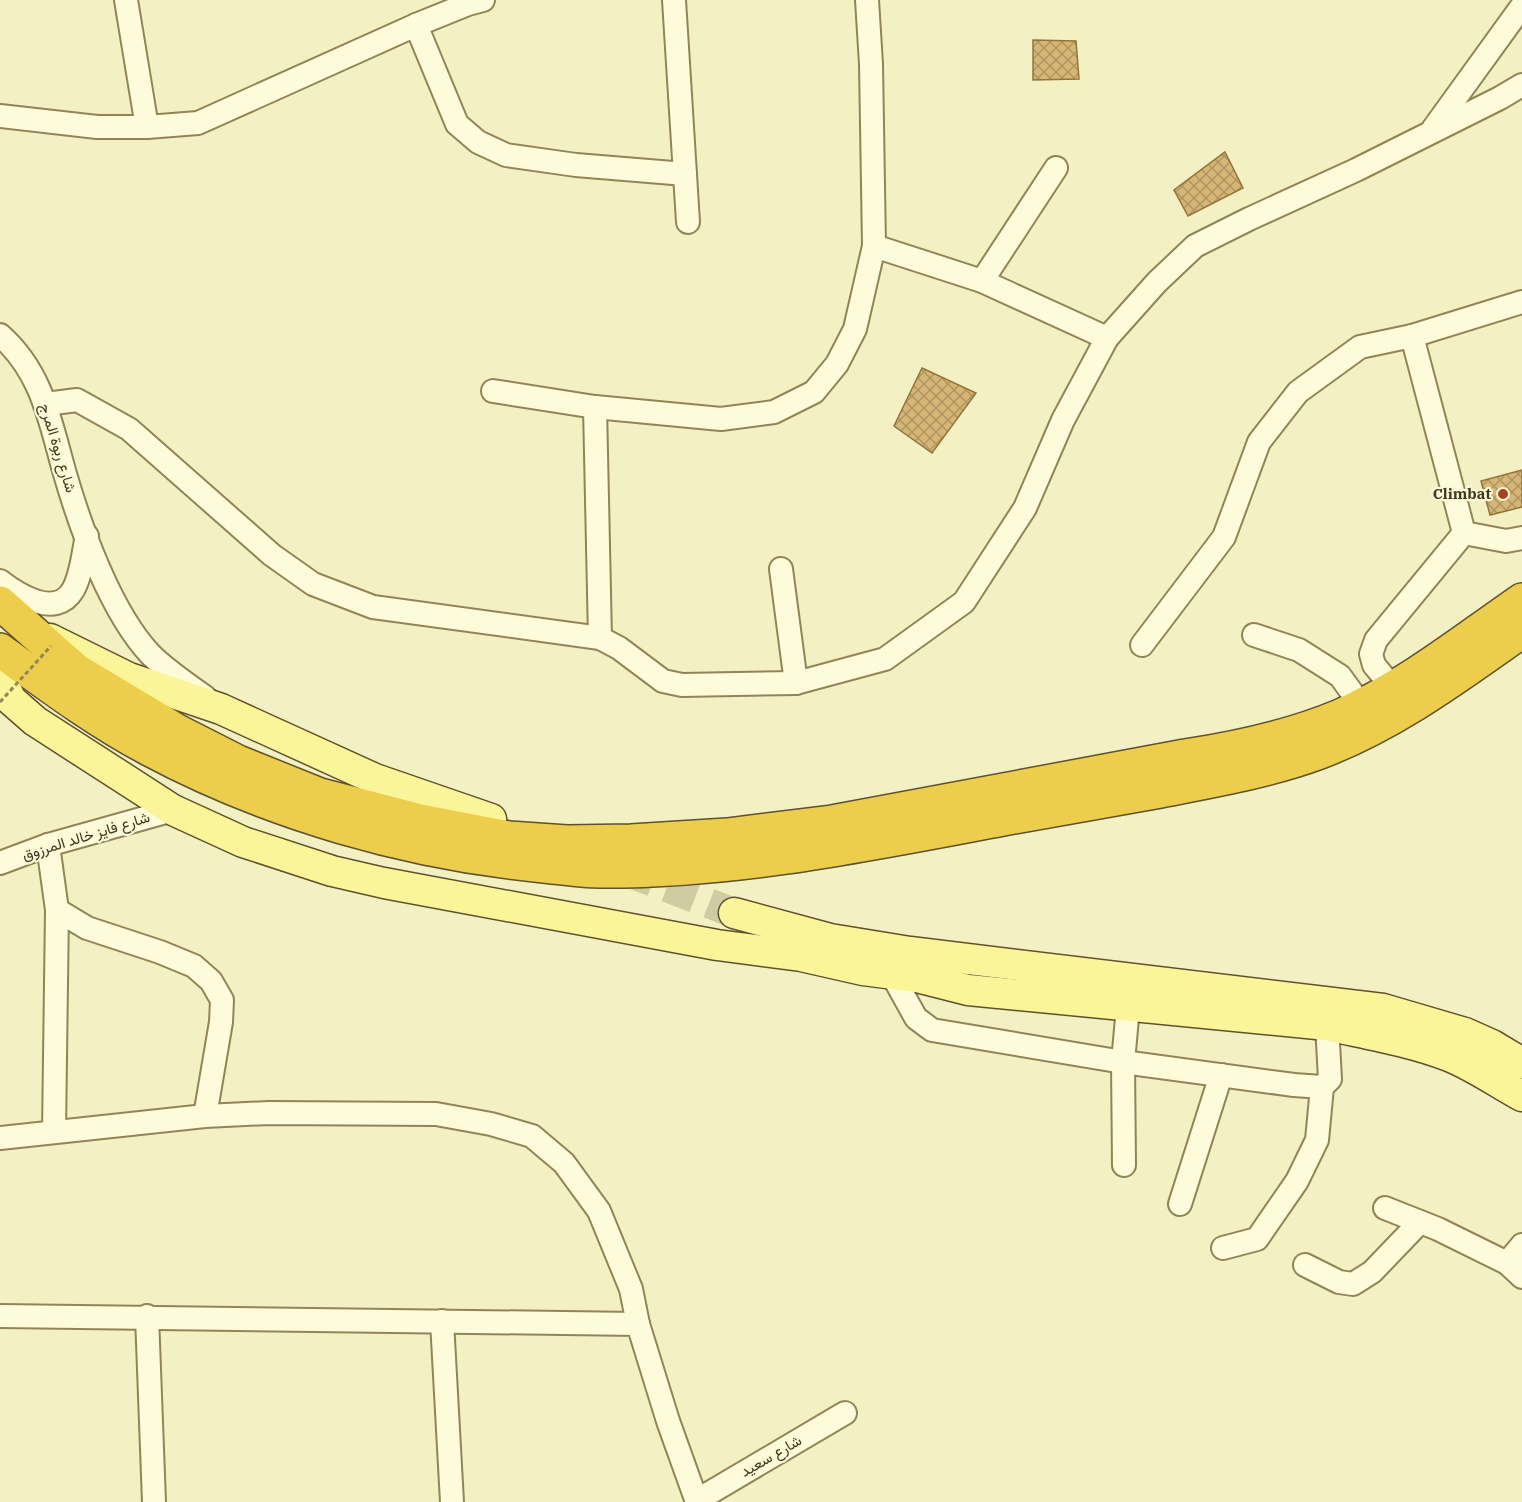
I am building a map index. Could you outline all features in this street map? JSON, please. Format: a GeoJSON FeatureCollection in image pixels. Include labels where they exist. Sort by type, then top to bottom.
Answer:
{"type":"FeatureCollection","features":[{"type":"Feature","properties":{"kind":"highway"},"geometry":{"type":"LineString","coordinates":[[0,603],[77,672],[177,732],[238,762],[320,795],[420,821],[509,838],[567,842],[728,835],[832,822],[1131,766],[1241,748],[1340,716],[1361,705],[1393,688],[1522,600]]}},
{"type":"Feature","properties":{"kind":"highway"},"geometry":{"type":"LineString","coordinates":[[0,650],[99,720],[148,748],[200,774],[280,807],[336,825],[452,855],[596,871],[727,864],[819,851],[1244,775],[1321,751],[1372,728],[1427,698],[1522,632]]}},
{"type":"Feature","properties":{"kind":"main road"},"geometry":{"type":"LineString","coordinates":[[39,637],[129,678],[221,709],[375,779],[491,819]]}},
{"type":"Feature","properties":{"kind":"main road"},"geometry":{"type":"LineString","coordinates":[[0,678],[11,700],[35,722],[173,810],[243,842],[332,871],[384,883],[717,945],[801,956],[917,977],[968,990],[1327,1025],[1448,1056],[1522,1096]]}},
{"type":"Feature","properties":{"kind":"main road"},"geometry":{"type":"LineString","coordinates":[[734,914],[830,939],[910,952],[1383,1009],[1465,1033],[1492,1045],[1522,1063]]}},
{"type":"Feature","properties":{"kind":"street"},"geometry":{"type":"LineString","coordinates":[[126,0],[147,127]]}},
{"type":"Feature","properties":{"kind":"street"},"geometry":{"type":"LineString","coordinates":[[0,116],[97,127],[147,127],[198,123],[416,25],[483,0]]}},
{"type":"Feature","properties":{"kind":"street"},"geometry":{"type":"LineString","coordinates":[[674,0],[688,222]]}},
{"type":"Feature","properties":{"kind":"street"},"geometry":{"type":"LineString","coordinates":[[493,391],[595,407],[721,419],[774,412],[814,392],[837,364],[855,329],[873,246],[871,76],[867,0]]}},
{"type":"Feature","properties":{"kind":"street"},"geometry":{"type":"LineString","coordinates":[[1429,134],[1522,6]]}},
{"type":"Feature","properties":{"kind":"street"},"geometry":{"type":"LineString","coordinates":[[416,25],[457,124],[478,142],[506,154],[576,165],[685,174]]}},
{"type":"Feature","properties":{"kind":"street"},"geometry":{"type":"LineString","coordinates":[[46,404],[77,400],[129,429],[272,555],[313,584],[373,608],[600,638],[619,648],[663,681],[682,685],[796,683],[885,659],[964,602],[1025,508],[1063,420],[1107,338],[1157,282],[1195,246],[1356,170],[1522,85]]}},
{"type":"Feature","properties":{"kind":"street"},"geometry":{"type":"LineString","coordinates":[[982,281],[1056,168]]}},
{"type":"Feature","properties":{"kind":"street"},"geometry":{"type":"LineString","coordinates":[[873,246],[982,281],[1107,338]]}},
{"type":"Feature","properties":{"kind":"street"},"geometry":{"type":"LineString","coordinates":[[1142,645],[1224,537],[1259,442],[1298,392],[1360,347],[1412,336],[1522,302]]}},
{"type":"Feature","properties":{"kind":"street","name":"شارع ربوة المرج"},"geometry":{"type":"LineString","coordinates":[[0,335],[26,364],[46,404],[66,476],[87,536],[112,596],[129,628],[152,656],[221,709]]}},
{"type":"Feature","properties":{"kind":"street"},"geometry":{"type":"LineString","coordinates":[[1412,336],[1464,533]]}},
{"type":"Feature","properties":{"kind":"street"},"geometry":{"type":"LineString","coordinates":[[595,407],[600,638]]}},
{"type":"Feature","properties":{"kind":"street"},"geometry":{"type":"LineString","coordinates":[[1464,533],[1506,541],[1522,538]]}},
{"type":"Feature","properties":{"kind":"street"},"geometry":{"type":"LineString","coordinates":[[1393,688],[1374,665],[1371,654],[1376,640],[1464,533]]}},
{"type":"Feature","properties":{"kind":"street"},"geometry":{"type":"LineString","coordinates":[[0,581],[16,593],[36,602],[48,603],[64,600],[72,591],[78,576],[87,536]]}},
{"type":"Feature","properties":{"kind":"street"},"geometry":{"type":"LineString","coordinates":[[781,569],[796,683]]}},
{"type":"Feature","properties":{"kind":"street"},"geometry":{"type":"LineString","coordinates":[[1254,635],[1299,650],[1340,676],[1361,705]]}},
{"type":"Feature","properties":{"kind":"street","name":"شارع فايز خالد المرزوق"},"geometry":{"type":"LineString","coordinates":[[0,863],[48,845],[173,810]]}},
{"type":"Feature","properties":{"kind":"street"},"geometry":{"type":"LineString","coordinates":[[48,845],[57,910],[54,1132]]}},
{"type":"Feature","properties":{"kind":"street"},"geometry":{"type":"LineString","coordinates":[[57,910],[87,928],[160,952],[194,966],[211,981],[222,1000],[221,1022],[205,1116]]}},
{"type":"Feature","properties":{"kind":"street"},"geometry":{"type":"LineString","coordinates":[[891,973],[916,1018],[932,1030],[1123,1062],[1322,1087]]}},
{"type":"Feature","properties":{"kind":"street"},"geometry":{"type":"LineString","coordinates":[[1124,1165],[1123,1062],[1128,1007]]}},
{"type":"Feature","properties":{"kind":"street"},"geometry":{"type":"LineString","coordinates":[[1223,1248],[1257,1239],[1297,1180],[1317,1140],[1322,1087],[1330,1079],[1327,1025]]}},
{"type":"Feature","properties":{"kind":"street"},"geometry":{"type":"LineString","coordinates":[[1180,1204],[1221,1076]]}},
{"type":"Feature","properties":{"kind":"street"},"geometry":{"type":"LineString","coordinates":[[0,1138],[205,1116],[269,1113],[436,1114],[491,1124],[532,1136],[564,1163],[599,1211],[631,1289],[638,1324],[668,1421],[697,1501]]}},
{"type":"Feature","properties":{"kind":"street"},"geometry":{"type":"LineString","coordinates":[[1385,1208],[1420,1222],[1515,1270],[1522,1245]]}},
{"type":"Feature","properties":{"kind":"street"},"geometry":{"type":"LineString","coordinates":[[1305,1264],[1339,1282],[1353,1284],[1372,1272],[1420,1222]]}},
{"type":"Feature","properties":{"kind":"street"},"geometry":{"type":"LineString","coordinates":[[0,1316],[638,1324]]}},
{"type":"Feature","properties":{"kind":"street"},"geometry":{"type":"LineString","coordinates":[[147,1317],[154,1502]]}},
{"type":"Feature","properties":{"kind":"street"},"geometry":{"type":"LineString","coordinates":[[442,1321],[452,1502]]}},
{"type":"Feature","properties":{"kind":"street","name":"شارع سعيد"},"geometry":{"type":"LineString","coordinates":[[697,1501],[845,1413]]}},
{"type":"Feature","properties":{"kind":"path"},"geometry":{"type":"LineString","coordinates":[[0,702],[39,637]]}},
{"type":"Feature","properties":{"kind":"building"},"geometry":{"type":"Polygon","coordinates":[[[1033,40],[1076,41],[1079,79],[1033,80],[1033,40]]]}},
{"type":"Feature","properties":{"kind":"building"},"geometry":{"type":"Polygon","coordinates":[[[1225,152],[1243,188],[1188,216],[1174,190],[1225,152]]]}},
{"type":"Feature","properties":{"kind":"building"},"geometry":{"type":"Polygon","coordinates":[[[922,368],[976,393],[932,453],[894,426],[922,368]]]}},
{"type":"Feature","properties":{"kind":"building","name":"Climbat"},"geometry":{"type":"Polygon","coordinates":[[[1522,470],[1522,507],[1490,515],[1481,481],[1522,470]]]}},
{"type":"Feature","properties":{"kind":"tunnel"},"geometry":{"type":"LineString","coordinates":[[625,871],[734,913]]}},
{"type":"Feature","properties":{"kind":"place","name":"Climbat"},"geometry":{"type":"Point","coordinates":[1503,494]}}]}
